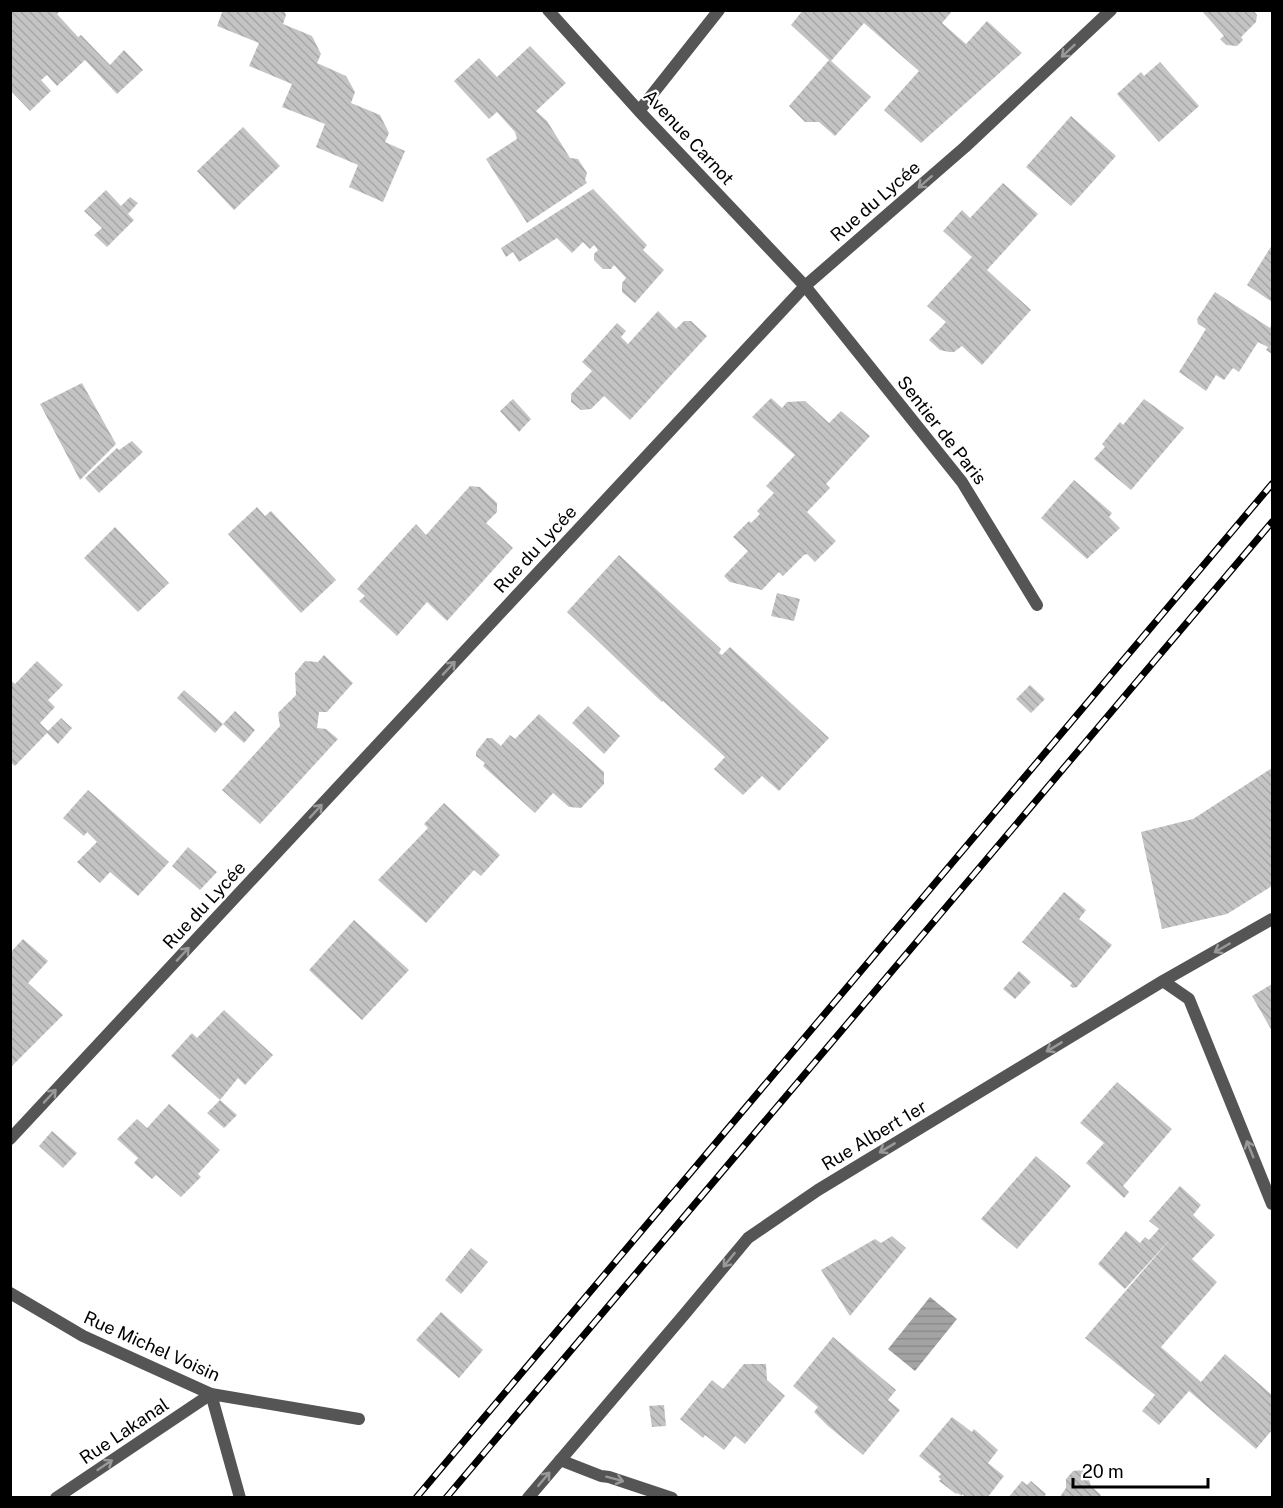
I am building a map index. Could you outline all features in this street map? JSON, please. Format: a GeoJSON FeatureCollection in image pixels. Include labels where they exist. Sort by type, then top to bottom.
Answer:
{"type":"FeatureCollection","features":[{"type":"Feature","properties":{"kind":"street","name":"Avenue Carnot"},"geometry":{"type":"LineString","coordinates":[[548,10],[639,111],[805,286]]}},
{"type":"Feature","properties":{"kind":"street"},"geometry":{"type":"LineString","coordinates":[[639,111],[719,10]]}},
{"type":"Feature","properties":{"kind":"street","name":"Rue du Lycée"},"geometry":{"type":"LineString","coordinates":[[10,1139],[805,286],[965,147],[1111,10]]}},
{"type":"Feature","properties":{"kind":"street","name":"Sentier de Paris"},"geometry":{"type":"LineString","coordinates":[[805,286],[962,483],[1037,605]]}},
{"type":"Feature","properties":{"kind":"street","name":"Rue Albert 1er"},"geometry":{"type":"LineString","coordinates":[[528,1497],[748,1238],[818,1190],[1163,981],[1272,919]]}},
{"type":"Feature","properties":{"kind":"street"},"geometry":{"type":"LineString","coordinates":[[1163,981],[1189,999],[1272,1204]]}},
{"type":"Feature","properties":{"kind":"street","name":"Rue Michel Voisin"},"geometry":{"type":"LineString","coordinates":[[10,1293],[82,1336],[211,1394],[359,1419]]}},
{"type":"Feature","properties":{"kind":"street"},"geometry":{"type":"LineString","coordinates":[[211,1394],[240,1497]]}},
{"type":"Feature","properties":{"kind":"street","name":"Rue Lakanal"},"geometry":{"type":"LineString","coordinates":[[56,1497],[211,1394]]}},
{"type":"Feature","properties":{"kind":"street"},"geometry":{"type":"LineString","coordinates":[[560,1460],[601,1476],[672,1497]]}},
{"type":"Feature","properties":{"kind":"shaded area"},"geometry":{"type":"Polygon","coordinates":[[[930,1297],[957,1319],[915,1371],[888,1349],[930,1297]]]}},
{"type":"Feature","properties":{"kind":"building"},"geometry":{"type":"Polygon","coordinates":[[[10,10],[61,10],[57,14],[78,37],[81,35],[110,65],[124,50],[143,70],[117,94],[85,60],[57,86],[47,75],[41,80],[51,91],[30,111],[10,90],[10,10]]]}},
{"type":"Feature","properties":{"kind":"building"},"geometry":{"type":"Polygon","coordinates":[[[223,10],[284,10],[286,15],[283,24],[312,36],[321,54],[317,63],[346,76],[355,92],[351,103],[380,115],[389,133],[385,142],[405,151],[383,202],[349,187],[358,165],[316,147],[325,124],[282,107],[292,84],[249,66],[259,43],[217,26],[223,10]]]}},
{"type":"Feature","properties":{"kind":"building"},"geometry":{"type":"Polygon","coordinates":[[[803,10],[953,10],[942,23],[966,44],[987,21],[1022,53],[921,143],[884,110],[919,71],[864,23],[831,61],[871,97],[835,136],[819,122],[805,122],[789,106],[829,60],[791,25],[803,10]]]}},
{"type":"Feature","properties":{"kind":"building"},"geometry":{"type":"Polygon","coordinates":[[[1201,10],[1253,10],[1257,15],[1256,22],[1241,37],[1243,40],[1237,46],[1226,45],[1220,39],[1224,36],[1201,10]]]}},
{"type":"Feature","properties":{"kind":"building"},"geometry":{"type":"Polygon","coordinates":[[[530,46],[566,83],[536,111],[547,121],[570,158],[578,159],[587,173],[585,180],[587,183],[527,223],[486,159],[517,139],[515,132],[497,112],[489,119],[454,81],[479,58],[497,77],[530,46]]]}},
{"type":"Feature","properties":{"kind":"building"},"geometry":{"type":"Polygon","coordinates":[[[1160,62],[1199,106],[1159,142],[1117,94],[1141,72],[1144,76],[1160,62]]]}},
{"type":"Feature","properties":{"kind":"building"},"geometry":{"type":"Polygon","coordinates":[[[1071,116],[1116,156],[1071,206],[1026,167],[1071,116]]]}},
{"type":"Feature","properties":{"kind":"building"},"geometry":{"type":"Polygon","coordinates":[[[243,127],[280,166],[234,210],[197,171],[243,127]]]}},
{"type":"Feature","properties":{"kind":"building"},"geometry":{"type":"Polygon","coordinates":[[[1003,183],[1038,214],[987,270],[1031,310],[982,365],[962,346],[954,352],[949,352],[940,350],[929,340],[946,322],[927,306],[972,257],[943,231],[962,210],[970,218],[1003,183]]]}},
{"type":"Feature","properties":{"kind":"building"},"geometry":{"type":"Polygon","coordinates":[[[593,189],[647,245],[643,250],[664,270],[635,303],[622,292],[622,283],[626,278],[614,265],[611,269],[603,269],[594,260],[594,254],[598,250],[594,245],[590,249],[583,242],[572,253],[557,238],[519,262],[513,252],[506,257],[501,248],[593,189]]]}},
{"type":"Feature","properties":{"kind":"building"},"geometry":{"type":"Polygon","coordinates":[[[106,190],[121,206],[130,197],[138,203],[128,214],[134,220],[107,247],[94,235],[102,228],[84,211],[106,190]]]}},
{"type":"Feature","properties":{"kind":"building"},"geometry":{"type":"Polygon","coordinates":[[[1272,245],[1272,302],[1247,285],[1272,245]]]}},
{"type":"Feature","properties":{"kind":"building"},"geometry":{"type":"Polygon","coordinates":[[[1215,292],[1270,328],[1272,324],[1272,354],[1266,350],[1268,347],[1258,342],[1239,372],[1233,368],[1224,380],[1216,375],[1206,391],[1179,372],[1206,329],[1198,324],[1197,319],[1215,292]]]}},
{"type":"Feature","properties":{"kind":"building"},"geometry":{"type":"Polygon","coordinates":[[[658,311],[676,329],[684,321],[691,321],[707,336],[630,420],[604,396],[591,409],[581,410],[571,402],[571,394],[592,371],[582,362],[617,323],[626,331],[621,337],[628,344],[658,311]]]}},
{"type":"Feature","properties":{"kind":"building"},"geometry":{"type":"Polygon","coordinates":[[[82,383],[116,444],[80,480],[40,404],[82,383]]]}},
{"type":"Feature","properties":{"kind":"building"},"geometry":{"type":"Polygon","coordinates":[[[771,398],[782,408],[787,402],[805,401],[829,423],[841,411],[870,436],[826,484],[830,488],[807,512],[836,541],[815,562],[807,554],[804,555],[783,576],[779,572],[762,590],[730,582],[724,576],[748,551],[733,537],[749,521],[751,523],[760,514],[757,511],[774,493],[766,486],[795,455],[752,417],[771,398]]]}},
{"type":"Feature","properties":{"kind":"building"},"geometry":{"type":"Polygon","coordinates":[[[513,399],[531,419],[519,432],[500,411],[513,399]]]}},
{"type":"Feature","properties":{"kind":"building"},"geometry":{"type":"Polygon","coordinates":[[[1144,399],[1184,428],[1131,490],[1094,459],[1105,447],[1102,444],[1120,422],[1123,425],[1144,399]]]}},
{"type":"Feature","properties":{"kind":"building"},"geometry":{"type":"Polygon","coordinates":[[[132,441],[143,452],[99,493],[85,478],[117,448],[119,450],[132,441]]]}},
{"type":"Feature","properties":{"kind":"building"},"geometry":{"type":"Polygon","coordinates":[[[1074,480],[1112,513],[1109,517],[1120,528],[1087,559],[1041,518],[1074,480]]]}},
{"type":"Feature","properties":{"kind":"building"},"geometry":{"type":"Polygon","coordinates":[[[470,486],[480,487],[497,503],[497,512],[486,523],[513,548],[447,621],[427,602],[397,636],[359,601],[365,596],[357,589],[416,524],[426,535],[470,486]]]}},
{"type":"Feature","properties":{"kind":"building"},"geometry":{"type":"Polygon","coordinates":[[[257,507],[265,516],[271,511],[336,580],[301,613],[228,534],[257,507]]]}},
{"type":"Feature","properties":{"kind":"building"},"geometry":{"type":"Polygon","coordinates":[[[115,527],[169,583],[138,612],[84,558],[115,527]]]}},
{"type":"Feature","properties":{"kind":"building"},"geometry":{"type":"Polygon","coordinates":[[[619,555],[721,649],[719,653],[722,655],[730,647],[829,738],[779,791],[762,776],[743,795],[714,769],[725,757],[662,702],[567,612],[619,555]]]}},
{"type":"Feature","properties":{"kind":"building"},"geometry":{"type":"Polygon","coordinates":[[[777,593],[800,599],[794,621],[771,616],[777,593]]]}},
{"type":"Feature","properties":{"kind":"building"},"geometry":{"type":"Polygon","coordinates":[[[324,655],[353,683],[327,712],[319,712],[317,728],[326,729],[338,739],[260,824],[222,790],[280,726],[278,713],[296,695],[295,673],[305,661],[318,662],[324,655]]]}},
{"type":"Feature","properties":{"kind":"building"},"geometry":{"type":"Polygon","coordinates":[[[37,661],[63,685],[48,700],[55,707],[40,723],[48,731],[61,718],[72,728],[58,744],[47,733],[15,766],[10,762],[10,680],[15,684],[37,661]]]}},
{"type":"Feature","properties":{"kind":"building"},"geometry":{"type":"Polygon","coordinates":[[[1030,685],[1045,699],[1031,713],[1016,699],[1030,685]]]}},
{"type":"Feature","properties":{"kind":"building"},"geometry":{"type":"Polygon","coordinates":[[[184,690],[223,724],[215,733],[177,698],[184,690]]]}},
{"type":"Feature","properties":{"kind":"building"},"geometry":{"type":"Polygon","coordinates":[[[588,706],[620,736],[604,754],[572,723],[588,706]]]}},
{"type":"Feature","properties":{"kind":"building"},"geometry":{"type":"Polygon","coordinates":[[[235,711],[255,730],[244,743],[223,724],[235,711]]]}},
{"type":"Feature","properties":{"kind":"building"},"geometry":{"type":"Polygon","coordinates":[[[539,714],[604,772],[604,784],[581,808],[569,807],[553,793],[535,813],[483,766],[485,763],[476,756],[476,752],[487,738],[492,738],[501,746],[510,735],[515,739],[539,714]]]}},
{"type":"Feature","properties":{"kind":"building"},"geometry":{"type":"Polygon","coordinates":[[[1272,768],[1272,886],[1227,914],[1162,929],[1141,832],[1193,819],[1272,768]]]}},
{"type":"Feature","properties":{"kind":"building"},"geometry":{"type":"Polygon","coordinates":[[[88,790],[169,862],[138,896],[110,872],[100,883],[77,862],[97,842],[87,832],[84,836],[63,818],[88,790]]]}},
{"type":"Feature","properties":{"kind":"building"},"geometry":{"type":"Polygon","coordinates":[[[444,803],[500,855],[481,876],[474,870],[426,923],[378,880],[428,828],[424,824],[444,803]]]}},
{"type":"Feature","properties":{"kind":"building"},"geometry":{"type":"Polygon","coordinates":[[[188,847],[217,872],[200,890],[172,866],[188,847]]]}},
{"type":"Feature","properties":{"kind":"building"},"geometry":{"type":"Polygon","coordinates":[[[1064,892],[1086,910],[1079,919],[1112,945],[1077,987],[1073,988],[1070,986],[1072,983],[1022,942],[1064,892]]]}},
{"type":"Feature","properties":{"kind":"building"},"geometry":{"type":"Polygon","coordinates":[[[354,920],[409,970],[362,1020],[309,970],[354,920]]]}},
{"type":"Feature","properties":{"kind":"building"},"geometry":{"type":"Polygon","coordinates":[[[23,939],[48,961],[28,983],[63,1015],[10,1068],[10,953],[23,939]]]}},
{"type":"Feature","properties":{"kind":"building"},"geometry":{"type":"Polygon","coordinates":[[[1019,971],[1031,982],[1015,999],[1003,989],[1019,971]]]}},
{"type":"Feature","properties":{"kind":"building"},"geometry":{"type":"Polygon","coordinates":[[[1272,984],[1272,1031],[1252,996],[1272,984]]]}},
{"type":"Feature","properties":{"kind":"building"},"geometry":{"type":"Polygon","coordinates":[[[224,1010],[273,1055],[245,1085],[238,1078],[220,1100],[171,1056],[192,1033],[197,1038],[224,1010]]]}},
{"type":"Feature","properties":{"kind":"building"},"geometry":{"type":"Polygon","coordinates":[[[1117,1082],[1172,1129],[1123,1186],[1129,1192],[1124,1198],[1086,1163],[1104,1143],[1080,1123],[1117,1082]]]}},
{"type":"Feature","properties":{"kind":"building"},"geometry":{"type":"Polygon","coordinates":[[[220,1100],[237,1115],[224,1128],[207,1113],[220,1100]]]}},
{"type":"Feature","properties":{"kind":"building"},"geometry":{"type":"Polygon","coordinates":[[[169,1104],[220,1150],[198,1174],[201,1177],[181,1197],[156,1175],[152,1179],[134,1163],[138,1158],[117,1139],[137,1119],[147,1128],[169,1104]]]}},
{"type":"Feature","properties":{"kind":"building"},"geometry":{"type":"Polygon","coordinates":[[[52,1131],[77,1153],[63,1168],[39,1146],[52,1131]]]}},
{"type":"Feature","properties":{"kind":"building"},"geometry":{"type":"Polygon","coordinates":[[[1036,1156],[1071,1186],[1017,1249],[981,1219],[1036,1156]]]}},
{"type":"Feature","properties":{"kind":"building"},"geometry":{"type":"Polygon","coordinates":[[[1180,1186],[1201,1205],[1193,1215],[1215,1235],[1192,1259],[1217,1282],[1161,1347],[1201,1382],[1225,1354],[1272,1395],[1272,1430],[1256,1449],[1189,1391],[1159,1425],[1142,1411],[1155,1395],[1085,1338],[1173,1236],[1125,1289],[1098,1264],[1126,1231],[1140,1243],[1145,1237],[1149,1240],[1159,1229],[1149,1221],[1180,1186]]]}},
{"type":"Feature","properties":{"kind":"building"},"geometry":{"type":"Polygon","coordinates":[[[892,1236],[906,1248],[850,1316],[821,1270],[875,1239],[881,1243],[892,1236]]]}},
{"type":"Feature","properties":{"kind":"building"},"geometry":{"type":"Polygon","coordinates":[[[471,1248],[488,1262],[461,1294],[445,1280],[471,1248]]]}},
{"type":"Feature","properties":{"kind":"building"},"geometry":{"type":"Polygon","coordinates":[[[441,1312],[483,1350],[459,1378],[416,1340],[441,1312]]]}},
{"type":"Feature","properties":{"kind":"building"},"geometry":{"type":"Polygon","coordinates":[[[833,1337],[896,1390],[888,1400],[900,1410],[863,1455],[828,1426],[814,1412],[818,1407],[793,1386],[833,1337]]]}},
{"type":"Feature","properties":{"kind":"building"},"geometry":{"type":"Polygon","coordinates":[[[744,1364],[766,1364],[767,1380],[785,1396],[745,1444],[735,1436],[724,1450],[705,1435],[703,1438],[680,1419],[712,1380],[723,1389],[744,1364]]]}},
{"type":"Feature","properties":{"kind":"building"},"geometry":{"type":"Polygon","coordinates":[[[664,1405],[666,1426],[652,1427],[649,1406],[664,1405]]]}},
{"type":"Feature","properties":{"kind":"building"},"geometry":{"type":"Polygon","coordinates":[[[952,1417],[972,1432],[974,1429],[998,1450],[988,1463],[1004,1476],[987,1498],[967,1498],[962,1494],[962,1496],[956,1494],[939,1481],[941,1479],[938,1477],[941,1474],[919,1456],[952,1417]]]}},
{"type":"Feature","properties":{"kind":"building"},"geometry":{"type":"Polygon","coordinates":[[[1083,1470],[1091,1486],[1101,1495],[1099,1498],[1059,1498],[1066,1488],[1066,1479],[1073,1471],[1083,1470]]]}},
{"type":"Feature","properties":{"kind":"building"},"geometry":{"type":"Polygon","coordinates":[[[1022,1481],[1027,1485],[1031,1481],[1046,1494],[1043,1498],[1008,1498],[1022,1481]]]}},
{"type":"Feature","properties":{"kind":"railway"},"geometry":{"type":"LineString","coordinates":[[416,1498],[1272,484]]}},
{"type":"Feature","properties":{"kind":"railway"},"geometry":{"type":"LineString","coordinates":[[446,1498],[1272,522]]}}]}
